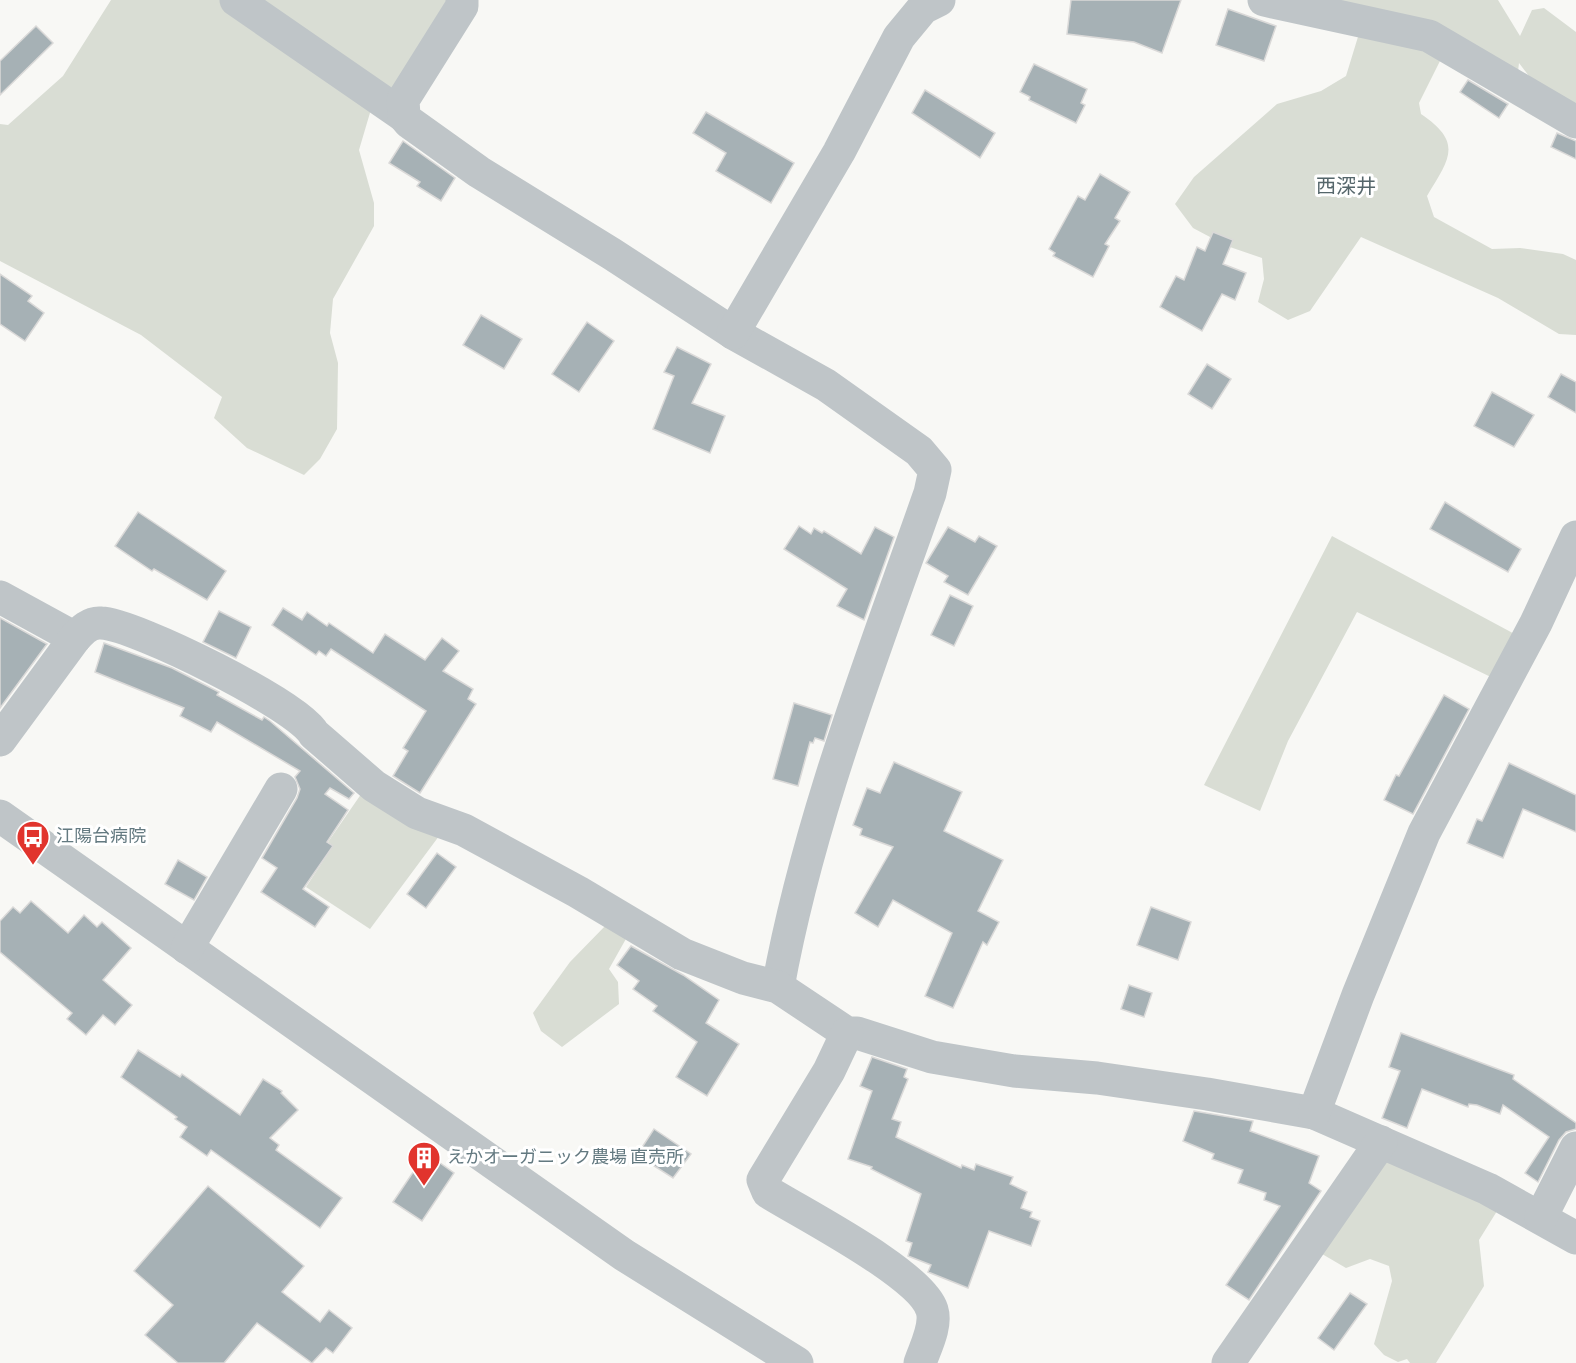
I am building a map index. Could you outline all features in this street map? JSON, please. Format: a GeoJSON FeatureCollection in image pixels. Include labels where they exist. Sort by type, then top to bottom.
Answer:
{"type":"FeatureCollection","features":[{"type":"Feature","properties":{"kind":"street"},"geometry":{"type":"LineString","coordinates":[[236,0],[404,116],[438,144],[479,172],[612,254],[733,333],[826,385],[919,451],[935,470],[930,493],[824,799],[796,892],[777,987]]}},
{"type":"Feature","properties":{"kind":"street"},"geometry":{"type":"LineString","coordinates":[[404,116],[403,100],[462,6],[462,0]]}},
{"type":"Feature","properties":{"kind":"street"},"geometry":{"type":"LineString","coordinates":[[733,333],[839,152],[899,37],[923,8],[939,0]]}},
{"type":"Feature","properties":{"kind":"street"},"geometry":{"type":"LineString","coordinates":[[1264,0],[1429,36],[1576,122]]}},
{"type":"Feature","properties":{"kind":"street"},"geometry":{"type":"LineString","coordinates":[[1314,1113],[1358,995],[1424,833],[1536,623],[1576,537]]}},
{"type":"Feature","properties":{"kind":"street"},"geometry":{"type":"LineString","coordinates":[[0,597],[75,638]]}},
{"type":"Feature","properties":{"kind":"street"},"geometry":{"type":"LineString","coordinates":[[0,740],[75,638],[85,628],[104,623],[137,633],[208,665],[310,726],[314,735],[374,786],[417,813],[464,830],[578,892],[682,954],[742,978],[777,987],[847,1033],[857,1033],[932,1057],[1014,1071],[1097,1078],[1207,1094],[1314,1113],[1488,1189],[1576,1238]]}},
{"type":"Feature","properties":{"kind":"street"},"geometry":{"type":"LineString","coordinates":[[188,948],[281,789]]}},
{"type":"Feature","properties":{"kind":"street"},"geometry":{"type":"LineString","coordinates":[[0,816],[624,1255],[797,1363]]}},
{"type":"Feature","properties":{"kind":"street"},"geometry":{"type":"LineString","coordinates":[[847,1033],[829,1071],[764,1180],[768,1192],[865,1250],[924,1294],[933,1311],[931,1332],[920,1363]]}},
{"type":"Feature","properties":{"kind":"street"},"geometry":{"type":"LineString","coordinates":[[1228,1363],[1381,1142]]}},
{"type":"Feature","properties":{"kind":"street"},"geometry":{"type":"LineString","coordinates":[[1541,1217],[1576,1148]]}},
{"type":"Feature","properties":{"kind":"shaded area"},"geometry":{"type":"Polygon","coordinates":[[[111,0],[220,0],[372,106],[359,150],[374,203],[374,226],[333,299],[330,333],[338,363],[337,429],[320,459],[304,475],[247,448],[214,418],[222,397],[141,335],[0,261],[0,124],[8,125],[63,76],[111,0]]]}},
{"type":"Feature","properties":{"kind":"shaded area"},"geometry":{"type":"Polygon","coordinates":[[[252,0],[456,0],[397,95],[252,0]]]}},
{"type":"Feature","properties":{"kind":"shaded area"},"geometry":{"type":"Polygon","coordinates":[[[1290,0],[1498,0],[1520,36],[1532,10],[1544,8],[1576,32],[1576,112],[1532,80],[1519,63],[1517,80],[1290,0]]]}},
{"type":"Feature","properties":{"kind":"shaded area"},"geometry":{"type":"Polygon","coordinates":[[[1361,27],[1416,39],[1441,59],[1419,103],[1421,114],[1435,124],[1448,143],[1446,161],[1427,196],[1434,217],[1492,249],[1520,248],[1563,254],[1576,260],[1576,335],[1559,334],[1498,298],[1361,237],[1310,311],[1288,320],[1258,302],[1264,279],[1262,258],[1227,246],[1193,228],[1175,204],[1194,177],[1277,104],[1321,91],[1346,76],[1361,27]]]}},
{"type":"Feature","properties":{"kind":"shaded area"},"geometry":{"type":"Polygon","coordinates":[[[1332,536],[1522,638],[1499,681],[1357,612],[1288,741],[1260,811],[1204,785],[1332,536]]]}},
{"type":"Feature","properties":{"kind":"shaded area"},"geometry":{"type":"Polygon","coordinates":[[[366,787],[442,832],[370,929],[306,887],[333,846],[328,842],[366,787]]]}},
{"type":"Feature","properties":{"kind":"shaded area"},"geometry":{"type":"Polygon","coordinates":[[[608,923],[627,937],[609,969],[618,982],[619,1004],[562,1047],[541,1031],[533,1013],[570,962],[608,923]]]}},
{"type":"Feature","properties":{"kind":"shaded area"},"geometry":{"type":"Polygon","coordinates":[[[1380,1158],[1502,1203],[1479,1240],[1484,1286],[1436,1363],[1410,1363],[1407,1359],[1398,1362],[1384,1355],[1374,1344],[1392,1281],[1389,1266],[1370,1259],[1346,1268],[1317,1251],[1380,1158]]]}},
{"type":"Feature","properties":{"kind":"building"},"geometry":{"type":"Polygon","coordinates":[[[1071,0],[1181,0],[1162,53],[1134,42],[1067,34],[1071,0]]]}},
{"type":"Feature","properties":{"kind":"building"},"geometry":{"type":"Polygon","coordinates":[[[1228,9],[1276,26],[1264,61],[1216,45],[1228,9]]]}},
{"type":"Feature","properties":{"kind":"building"},"geometry":{"type":"Polygon","coordinates":[[[36,26],[53,43],[0,95],[0,61],[36,26]]]}},
{"type":"Feature","properties":{"kind":"building"},"geometry":{"type":"Polygon","coordinates":[[[1034,64],[1087,89],[1081,103],[1085,105],[1076,123],[1029,100],[1030,97],[1020,92],[1034,64]]]}},
{"type":"Feature","properties":{"kind":"building"},"geometry":{"type":"Polygon","coordinates":[[[1468,80],[1508,104],[1499,118],[1460,92],[1468,80]]]}},
{"type":"Feature","properties":{"kind":"building"},"geometry":{"type":"Polygon","coordinates":[[[925,90],[995,133],[980,158],[912,113],[925,90]]]}},
{"type":"Feature","properties":{"kind":"building"},"geometry":{"type":"Polygon","coordinates":[[[706,112],[794,163],[771,203],[716,171],[726,153],[693,133],[706,112]]]}},
{"type":"Feature","properties":{"kind":"building"},"geometry":{"type":"Polygon","coordinates":[[[1557,133],[1576,141],[1576,159],[1551,147],[1557,133]]]}},
{"type":"Feature","properties":{"kind":"building"},"geometry":{"type":"Polygon","coordinates":[[[403,141],[455,178],[441,201],[417,186],[420,182],[389,163],[403,141]]]}},
{"type":"Feature","properties":{"kind":"building"},"geometry":{"type":"Polygon","coordinates":[[[1100,174],[1130,192],[1115,218],[1120,221],[1105,244],[1109,246],[1093,277],[1053,256],[1055,253],[1049,249],[1078,196],[1085,200],[1100,174]]]}},
{"type":"Feature","properties":{"kind":"building"},"geometry":{"type":"Polygon","coordinates":[[[1213,232],[1233,240],[1223,264],[1246,273],[1235,300],[1222,294],[1202,331],[1160,307],[1176,276],[1184,280],[1197,247],[1205,251],[1213,232]]]}},
{"type":"Feature","properties":{"kind":"building"},"geometry":{"type":"Polygon","coordinates":[[[0,274],[32,296],[28,301],[44,313],[25,341],[0,324],[0,274]]]}},
{"type":"Feature","properties":{"kind":"building"},"geometry":{"type":"Polygon","coordinates":[[[481,315],[522,339],[504,369],[463,345],[481,315]]]}},
{"type":"Feature","properties":{"kind":"building"},"geometry":{"type":"Polygon","coordinates":[[[587,322],[614,341],[579,392],[552,374],[587,322]]]}},
{"type":"Feature","properties":{"kind":"building"},"geometry":{"type":"Polygon","coordinates":[[[677,347],[711,364],[692,403],[725,416],[710,453],[653,429],[674,376],[664,372],[677,347]]]}},
{"type":"Feature","properties":{"kind":"building"},"geometry":{"type":"Polygon","coordinates":[[[1207,364],[1231,379],[1212,409],[1188,394],[1207,364]]]}},
{"type":"Feature","properties":{"kind":"building"},"geometry":{"type":"Polygon","coordinates":[[[1561,374],[1576,382],[1576,413],[1548,397],[1561,374]]]}},
{"type":"Feature","properties":{"kind":"building"},"geometry":{"type":"Polygon","coordinates":[[[1492,392],[1534,415],[1514,447],[1474,426],[1492,392]]]}},
{"type":"Feature","properties":{"kind":"building"},"geometry":{"type":"Polygon","coordinates":[[[1445,502],[1521,549],[1508,572],[1430,529],[1445,502]]]}},
{"type":"Feature","properties":{"kind":"building"},"geometry":{"type":"Polygon","coordinates":[[[138,512],[226,571],[207,600],[154,569],[152,571],[115,546],[138,512]]]}},
{"type":"Feature","properties":{"kind":"building"},"geometry":{"type":"Polygon","coordinates":[[[799,526],[811,534],[814,528],[822,533],[824,531],[861,554],[875,527],[894,537],[864,620],[837,606],[847,589],[784,549],[799,526]]]}},
{"type":"Feature","properties":{"kind":"building"},"geometry":{"type":"Polygon","coordinates":[[[948,527],[975,542],[979,536],[997,546],[968,595],[944,582],[948,576],[926,563],[948,527]]]}},
{"type":"Feature","properties":{"kind":"building"},"geometry":{"type":"Polygon","coordinates":[[[950,595],[973,606],[954,646],[931,635],[950,595]]]}},
{"type":"Feature","properties":{"kind":"building"},"geometry":{"type":"Polygon","coordinates":[[[283,608],[302,620],[307,612],[327,626],[329,623],[373,653],[385,634],[425,660],[442,638],[459,651],[443,671],[473,689],[468,699],[476,704],[420,793],[393,776],[408,751],[403,748],[426,711],[331,649],[326,656],[319,651],[316,655],[272,625],[283,608]]]}},
{"type":"Feature","properties":{"kind":"building"},"geometry":{"type":"Polygon","coordinates":[[[219,611],[251,627],[236,658],[203,642],[219,611]]]}},
{"type":"Feature","properties":{"kind":"building"},"geometry":{"type":"Polygon","coordinates":[[[0,618],[47,644],[0,708],[0,618]]]}},
{"type":"Feature","properties":{"kind":"building"},"geometry":{"type":"Polygon","coordinates":[[[104,643],[172,668],[219,692],[217,695],[262,720],[264,717],[354,793],[349,799],[330,788],[325,794],[348,810],[327,842],[333,846],[303,889],[329,907],[315,927],[261,892],[277,868],[262,858],[297,798],[300,789],[295,777],[300,771],[217,722],[211,732],[180,716],[184,708],[95,672],[104,643]]]}},
{"type":"Feature","properties":{"kind":"building"},"geometry":{"type":"Polygon","coordinates":[[[1444,695],[1469,709],[1413,814],[1384,800],[1396,775],[1399,776],[1444,695]]]}},
{"type":"Feature","properties":{"kind":"building"},"geometry":{"type":"Polygon","coordinates":[[[794,703],[832,715],[824,741],[815,738],[813,743],[810,742],[798,786],[773,779],[794,703]]]}},
{"type":"Feature","properties":{"kind":"building"},"geometry":{"type":"Polygon","coordinates":[[[894,762],[962,792],[944,831],[1003,860],[978,911],[999,922],[987,945],[983,942],[953,1008],[925,996],[952,933],[893,900],[878,927],[855,913],[893,847],[860,835],[862,829],[853,825],[867,788],[880,793],[894,762]]]}},
{"type":"Feature","properties":{"kind":"building"},"geometry":{"type":"Polygon","coordinates":[[[1509,763],[1576,795],[1576,832],[1523,809],[1503,858],[1467,843],[1477,819],[1482,821],[1509,763]]]}},
{"type":"Feature","properties":{"kind":"building"},"geometry":{"type":"Polygon","coordinates":[[[437,853],[456,867],[426,908],[407,894],[437,853]]]}},
{"type":"Feature","properties":{"kind":"building"},"geometry":{"type":"Polygon","coordinates":[[[178,860],[207,877],[194,900],[165,884],[178,860]]]}},
{"type":"Feature","properties":{"kind":"building"},"geometry":{"type":"Polygon","coordinates":[[[31,901],[68,933],[84,915],[97,927],[102,922],[131,948],[103,980],[132,1005],[115,1025],[103,1015],[86,1035],[67,1019],[72,1013],[0,952],[0,921],[13,907],[20,913],[31,901]]]}},
{"type":"Feature","properties":{"kind":"building"},"geometry":{"type":"Polygon","coordinates":[[[1151,907],[1191,922],[1178,960],[1137,945],[1151,907]]]}},
{"type":"Feature","properties":{"kind":"building"},"geometry":{"type":"Polygon","coordinates":[[[631,946],[683,975],[719,1000],[706,1023],[739,1044],[707,1096],[676,1077],[697,1042],[653,1011],[657,1006],[633,989],[639,981],[617,965],[631,946]]]}},
{"type":"Feature","properties":{"kind":"building"},"geometry":{"type":"Polygon","coordinates":[[[1129,985],[1152,993],[1144,1017],[1121,1009],[1129,985]]]}},
{"type":"Feature","properties":{"kind":"building"},"geometry":{"type":"Polygon","coordinates":[[[1401,1033],[1514,1075],[1513,1079],[1576,1123],[1576,1129],[1566,1132],[1559,1140],[1538,1182],[1525,1173],[1549,1137],[1503,1105],[1500,1114],[1477,1105],[1469,1104],[1468,1107],[1422,1089],[1407,1128],[1382,1118],[1400,1071],[1389,1067],[1401,1033]]]}},
{"type":"Feature","properties":{"kind":"building"},"geometry":{"type":"Polygon","coordinates":[[[138,1050],[180,1077],[182,1074],[240,1115],[263,1079],[282,1091],[281,1093],[298,1110],[270,1138],[279,1145],[276,1150],[342,1198],[320,1228],[211,1150],[207,1156],[180,1137],[187,1127],[175,1119],[177,1117],[121,1077],[138,1050]]]}},
{"type":"Feature","properties":{"kind":"building"},"geometry":{"type":"Polygon","coordinates":[[[872,1057],[907,1069],[904,1077],[908,1079],[892,1119],[901,1122],[896,1137],[961,1168],[962,1165],[974,1170],[976,1164],[1013,1177],[1010,1184],[1027,1192],[1021,1208],[1032,1212],[1030,1217],[1040,1221],[1031,1246],[989,1231],[968,1288],[928,1272],[931,1265],[908,1256],[912,1243],[906,1241],[921,1194],[871,1169],[872,1167],[848,1159],[872,1091],[860,1086],[872,1057]]]}},
{"type":"Feature","properties":{"kind":"building"},"geometry":{"type":"Polygon","coordinates":[[[1194,1111],[1253,1121],[1250,1131],[1319,1156],[1309,1183],[1321,1191],[1249,1300],[1226,1285],[1280,1206],[1264,1200],[1266,1193],[1238,1183],[1243,1170],[1212,1159],[1214,1154],[1183,1141],[1194,1111]]]}},
{"type":"Feature","properties":{"kind":"building"},"geometry":{"type":"Polygon","coordinates":[[[654,1129],[691,1154],[673,1178],[637,1155],[654,1129]]]}},
{"type":"Feature","properties":{"kind":"building","name":"えかオーガニック農場 直売所"},"geometry":{"type":"Polygon","coordinates":[[[426,1153],[454,1173],[422,1221],[393,1202],[426,1153]]]}},
{"type":"Feature","properties":{"kind":"building"},"geometry":{"type":"Polygon","coordinates":[[[208,1186],[304,1266],[282,1292],[320,1322],[329,1310],[352,1328],[333,1353],[326,1348],[312,1363],[257,1323],[224,1363],[178,1363],[145,1335],[173,1305],[134,1271],[208,1186]]]}},
{"type":"Feature","properties":{"kind":"building"},"geometry":{"type":"Polygon","coordinates":[[[1350,1293],[1367,1304],[1334,1350],[1318,1338],[1350,1293]]]}},
{"type":"Feature","properties":{"kind":"place","name":"江陽台病院"},"geometry":{"type":"Point","coordinates":[33,866]}},
{"type":"Feature","properties":{"kind":"place","name":"えかオーガニック農場 直売所"},"geometry":{"type":"Point","coordinates":[424,1187]}},
{"type":"Feature","properties":{"kind":"district","name":"西深井"},"geometry":{"type":"Point","coordinates":[1346,187]}}]}
